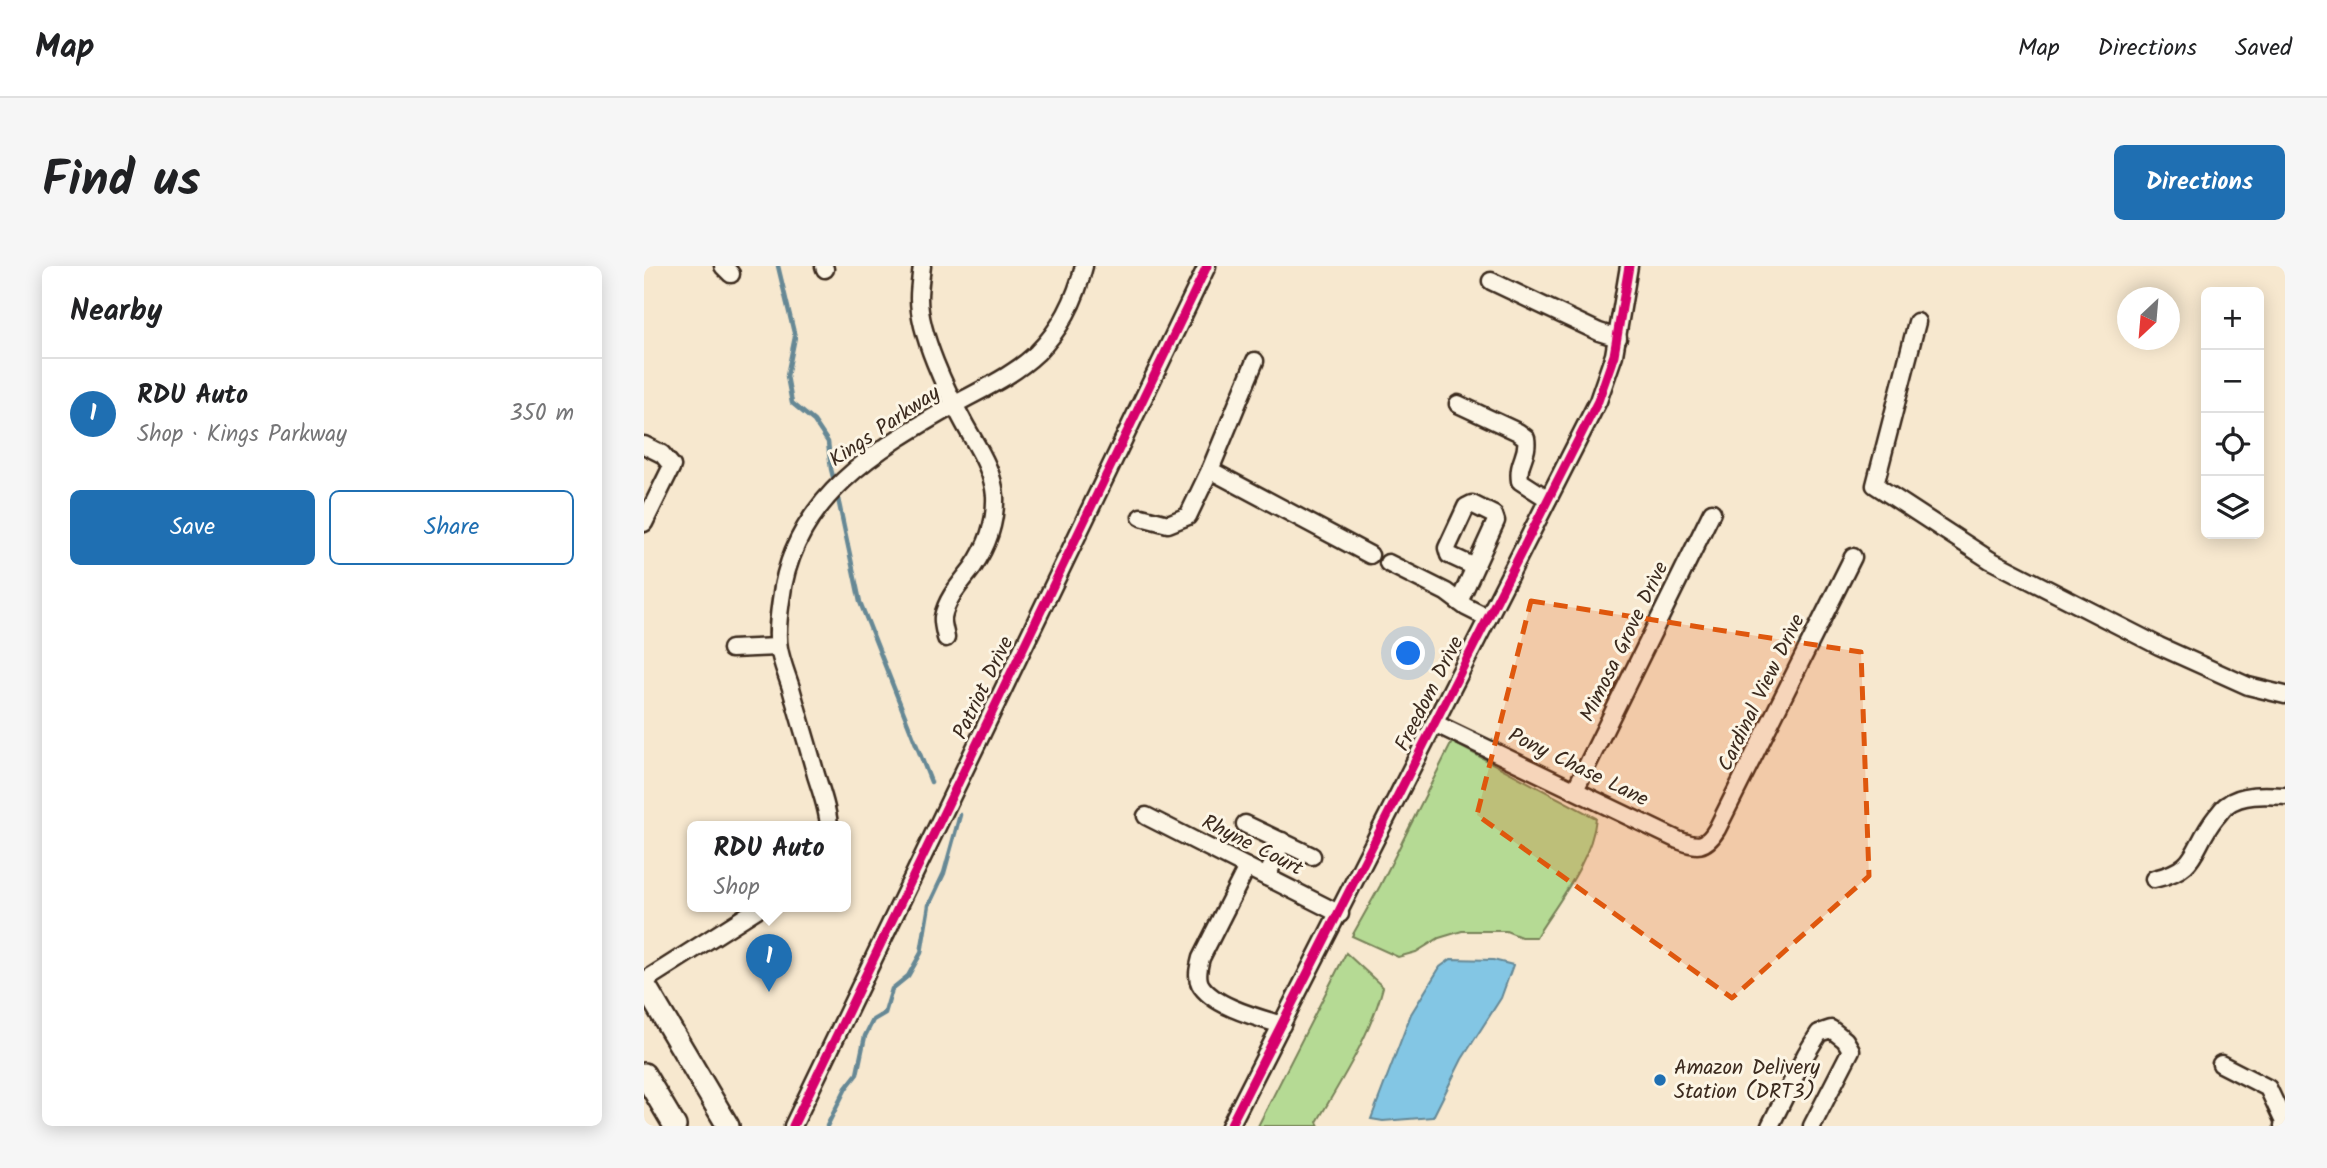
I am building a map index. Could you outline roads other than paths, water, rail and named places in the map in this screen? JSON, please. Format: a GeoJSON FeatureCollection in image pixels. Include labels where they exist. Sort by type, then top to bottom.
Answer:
{"type":"FeatureCollection","features":[{"type":"Feature","properties":{"kind":"main road"},"geometry":{"type":"LineString","coordinates":[[644,983],[728,1126]]}},
{"type":"Feature","properties":{"kind":"main road"},"geometry":{"type":"LineString","coordinates":[[644,1074],[675,1126]]}},
{"type":"Feature","properties":{"kind":"street"},"geometry":{"type":"LineString","coordinates":[[922,266],[919,299],[923,329],[954,405],[991,474],[995,494],[995,513],[984,550],[953,594],[943,618],[946,638]]}},
{"type":"Feature","properties":{"kind":"street","name":"Kings Parkway"},"geometry":{"type":"LineString","coordinates":[[828,821],[778,647],[780,601],[798,541],[836,485],[858,465],[1010,373],[1042,347],[1067,313],[1084,266]]}},
{"type":"Feature","properties":{"kind":"street","name":"Patriot Drive"},"geometry":{"type":"LineString","coordinates":[[793,1126],[1207,266]]}},
{"type":"Feature","properties":{"kind":"street","name":"Freedom Drive"},"geometry":{"type":"LineString","coordinates":[[1230,1126],[1340,914],[1598,401],[1615,355],[1629,266]]}},
{"type":"Feature","properties":{"kind":"street"},"geometry":{"type":"LineString","coordinates":[[1491,281],[1599,332],[1618,338]]}},
{"type":"Feature","properties":{"kind":"street"},"geometry":{"type":"LineString","coordinates":[[1917,322],[1875,485],[1990,560],[2159,646],[2248,686],[2285,695]]}},
{"type":"Feature","properties":{"kind":"street"},"geometry":{"type":"LineString","coordinates":[[1141,517],[1168,524],[1188,516],[1255,361]]}},
{"type":"Feature","properties":{"kind":"street"},"geometry":{"type":"LineString","coordinates":[[1458,404],[1526,438],[1528,447],[1518,469],[1520,481],[1548,499]]}},
{"type":"Feature","properties":{"kind":"street"},"geometry":{"type":"LineString","coordinates":[[644,445],[662,454],[672,466],[644,523]]}},
{"type":"Feature","properties":{"kind":"street"},"geometry":{"type":"LineString","coordinates":[[1210,470],[1370,555]]}},
{"type":"Feature","properties":{"kind":"street","name":"Mimosa Grove Drive"},"geometry":{"type":"LineString","coordinates":[[1575,790],[1712,512]]}},
{"type":"Feature","properties":{"kind":"street","name":"Cardinal View Drive"},"geometry":{"type":"LineString","coordinates":[[1704,845],[1712,839],[1723,818],[1853,557]]}},
{"type":"Feature","properties":{"kind":"street"},"geometry":{"type":"LineString","coordinates":[[1388,563],[1446,592],[1488,618]]}},
{"type":"Feature","properties":{"kind":"street"},"geometry":{"type":"LineString","coordinates":[[1459,602],[1475,567]]}},
{"type":"Feature","properties":{"kind":"street"},"geometry":{"type":"LineString","coordinates":[[732,649],[778,647]]}},
{"type":"Feature","properties":{"kind":"street","name":"Pony Chase Lane"},"geometry":{"type":"LineString","coordinates":[[1434,723],[1678,841],[1694,846],[1704,845]]}},
{"type":"Feature","properties":{"kind":"street"},"geometry":{"type":"LineString","coordinates":[[2154,879],[2182,870],[2193,858],[2208,827],[2227,804],[2255,795],[2285,796]]}},
{"type":"Feature","properties":{"kind":"street","name":"Rhyne Court"},"geometry":{"type":"LineString","coordinates":[[1146,816],[1340,914]]}},
{"type":"Feature","properties":{"kind":"street"},"geometry":{"type":"LineString","coordinates":[[1245,824],[1312,856]]}},
{"type":"Feature","properties":{"kind":"street"},"geometry":{"type":"LineString","coordinates":[[1267,877],[1282,841]]}},
{"type":"Feature","properties":{"kind":"street"},"geometry":{"type":"LineString","coordinates":[[1247,867],[1201,958],[1199,984],[1211,996],[1236,1010],[1282,1026]]}},
{"type":"Feature","properties":{"kind":"street"},"geometry":{"type":"LineString","coordinates":[[644,983],[753,912]]}},
{"type":"Feature","properties":{"kind":"street"},"geometry":{"type":"LineString","coordinates":[[1770,1126],[1819,1033],[1831,1029],[1845,1040],[1850,1050],[1812,1126]]}},
{"type":"Feature","properties":{"kind":"street"},"geometry":{"type":"LineString","coordinates":[[2221,1064],[2268,1088],[2284,1122],[2283,1126]]}},
{"type":"Feature","properties":{"kind":"water"},"geometry":{"type":"Polygon","coordinates":[[[1451,959],[1493,960],[1513,965],[1501,998],[1462,1059],[1433,1117],[1383,1121],[1371,1119],[1411,1014],[1440,967],[1451,959]]]}},
{"type":"Feature","properties":{"kind":"waterway"},"geometry":{"type":"LineString","coordinates":[[778,266],[795,337],[787,376],[792,403],[814,421],[828,442],[835,485]]}},
{"type":"Feature","properties":{"kind":"waterway"},"geometry":{"type":"LineString","coordinates":[[837,494],[860,602],[931,782]]}},
{"type":"Feature","properties":{"kind":"waterway"},"geometry":{"type":"LineString","coordinates":[[827,1126],[846,1088],[857,1074],[865,1036],[873,1020],[885,1013],[892,989],[908,976],[921,953],[929,905],[944,873],[960,815]]}},
{"type":"Feature","properties":{"kind":"place","name":"RDU Auto"},"geometry":{"type":"Point","coordinates":[769,992]}},
{"type":"Feature","properties":{"kind":"place","name":"Amazon Delivery Station (DRT3)"},"geometry":{"type":"Point","coordinates":[1660,1080]}}]}
